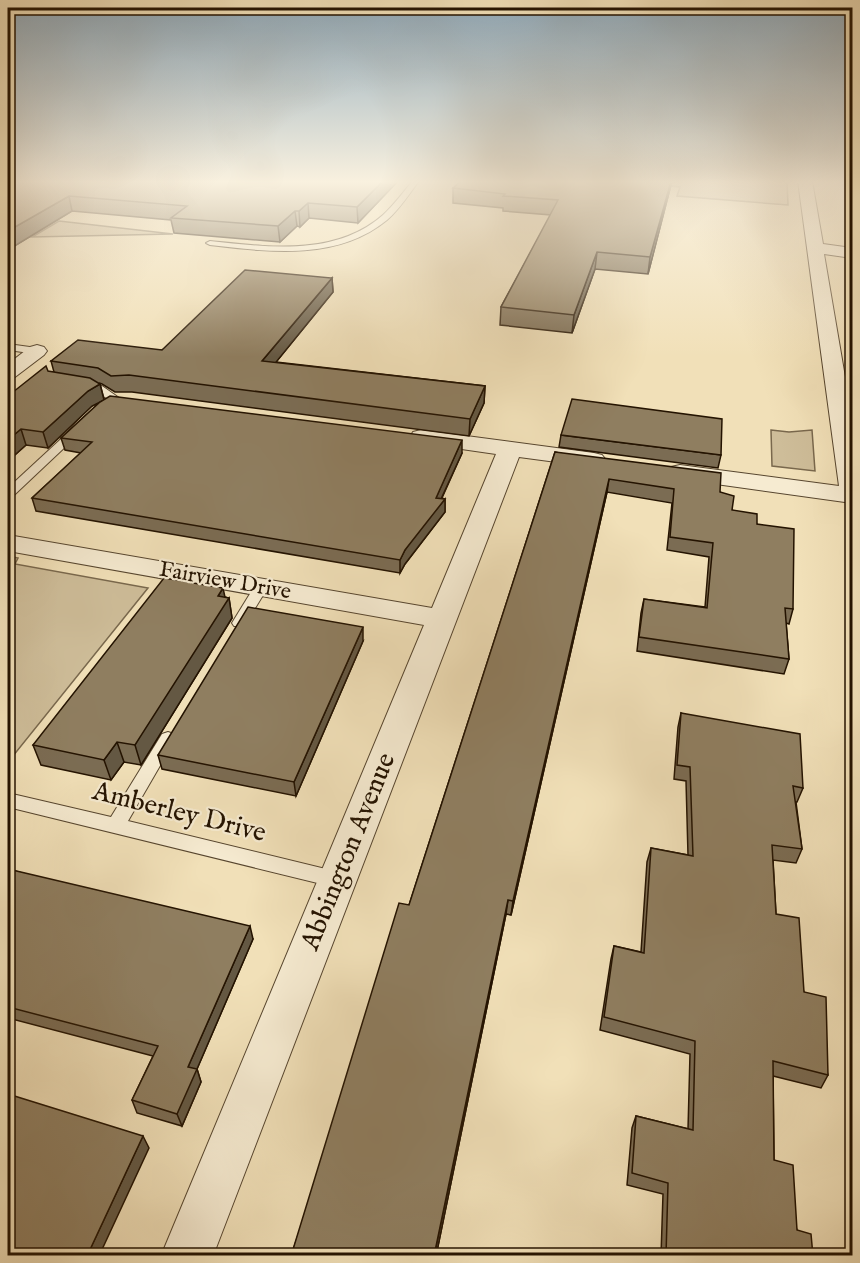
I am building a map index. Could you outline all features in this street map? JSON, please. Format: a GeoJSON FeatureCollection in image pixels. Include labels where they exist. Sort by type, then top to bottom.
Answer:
{"type":"FeatureCollection","features":[{"type":"Feature","properties":{"kind":"street"},"geometry":{"type":"LineString","coordinates":[[813,240],[845,389],[852,487]]}},
{"type":"Feature","properties":{"kind":"street"},"geometry":{"type":"LineString","coordinates":[[815,251],[852,254]]}},
{"type":"Feature","properties":{"kind":"street"},"geometry":{"type":"LineString","coordinates":[[8,373],[37,351]]}},
{"type":"Feature","properties":{"kind":"street"},"geometry":{"type":"LineString","coordinates":[[109,404],[144,401]]}},
{"type":"Feature","properties":{"kind":"street"},"geometry":{"type":"LineString","coordinates":[[402,435],[614,463]]}},
{"type":"Feature","properties":{"kind":"street","name":"Abbington Avenue"},"geometry":{"type":"LineString","coordinates":[[187,1256],[510,449]]}},
{"type":"Feature","properties":{"kind":"street"},"geometry":{"type":"LineString","coordinates":[[660,469],[852,495]]}},
{"type":"Feature","properties":{"kind":"street","name":"Fairview Drive"},"geometry":{"type":"LineString","coordinates":[[8,543],[442,619]]}},
{"type":"Feature","properties":{"kind":"lane"},"geometry":{"type":"LineString","coordinates":[[210,243],[291,251],[337,244],[347,240]]}},
{"type":"Feature","properties":{"kind":"lane"},"geometry":{"type":"LineString","coordinates":[[8,347],[37,351]]}},
{"type":"Feature","properties":{"kind":"lane"},"geometry":{"type":"LineString","coordinates":[[68,384],[98,388],[109,404]]}},
{"type":"Feature","properties":{"kind":"lane"},"geometry":{"type":"LineString","coordinates":[[8,494],[90,418]]}},
{"type":"Feature","properties":{"kind":"lane"},"geometry":{"type":"LineString","coordinates":[[230,637],[261,587]]}},
{"type":"Feature","properties":{"kind":"lane"},"geometry":{"type":"LineString","coordinates":[[116,825],[175,728]]}},
{"type":"Feature","properties":{"kind":"lane","name":"Amberley Drive"},"geometry":{"type":"LineString","coordinates":[[8,800],[338,880]]}},
{"type":"Feature","properties":{"kind":"shaded area"},"geometry":{"type":"Polygon","coordinates":[[[771,430],[789,432],[812,430],[815,471],[772,466],[771,430]]]}},
{"type":"Feature","properties":{"kind":"shaded area"},"geometry":{"type":"Polygon","coordinates":[[[8,556],[18,558],[15,564],[148,588],[13,756],[8,755],[8,556]]]}},
{"type":"Feature","properties":{"kind":"building"},"geometry":{"type":"Polygon","coordinates":[[[537,240],[655,240],[650,257],[597,252],[574,315],[501,307],[537,240]]]}},
{"type":"Feature","properties":{"kind":"building"},"geometry":{"type":"Polygon","coordinates":[[[245,270],[332,278],[262,361],[485,386],[470,419],[129,375],[111,376],[98,368],[51,361],[78,340],[162,350],[245,270]]]}},
{"type":"Feature","properties":{"kind":"building"},"geometry":{"type":"Polygon","coordinates":[[[46,366],[48,371],[90,378],[100,384],[88,391],[43,432],[21,429],[8,440],[8,396],[46,366]]]}},
{"type":"Feature","properties":{"kind":"building"},"geometry":{"type":"Polygon","coordinates":[[[110,396],[462,440],[436,498],[445,499],[405,550],[400,560],[32,498],[92,442],[61,438],[100,402],[110,396]]]}},
{"type":"Feature","properties":{"kind":"building"},"geometry":{"type":"Polygon","coordinates":[[[572,399],[722,419],[721,455],[561,435],[572,399]]]}},
{"type":"Feature","properties":{"kind":"building"},"geometry":{"type":"Polygon","coordinates":[[[555,452],[721,473],[720,492],[734,496],[732,510],[757,514],[757,524],[794,529],[793,609],[785,608],[789,659],[639,637],[644,599],[707,608],[713,543],[670,537],[674,489],[609,479],[513,901],[508,900],[434,1256],[291,1256],[399,903],[409,905],[555,452]]]}},
{"type":"Feature","properties":{"kind":"building"},"geometry":{"type":"Polygon","coordinates":[[[164,578],[223,588],[218,596],[229,598],[135,745],[117,742],[104,760],[33,745],[164,578]]]}},
{"type":"Feature","properties":{"kind":"building"},"geometry":{"type":"Polygon","coordinates":[[[248,607],[363,627],[294,782],[158,755],[248,607]]]}},
{"type":"Feature","properties":{"kind":"building"},"geometry":{"type":"Polygon","coordinates":[[[681,713],[800,734],[803,788],[793,786],[802,849],[772,845],[776,914],[799,918],[804,992],[826,997],[828,1075],[773,1061],[774,1160],[793,1165],[797,1230],[811,1234],[813,1256],[666,1256],[668,1183],[632,1173],[636,1116],[693,1130],[695,1041],[604,1017],[614,946],[644,953],[651,848],[693,856],[690,767],[677,765],[681,713]]]}},
{"type":"Feature","properties":{"kind":"building"},"geometry":{"type":"Polygon","coordinates":[[[8,869],[250,926],[188,1067],[197,1069],[177,1114],[132,1100],[158,1046],[8,1007],[8,869]]]}},
{"type":"Feature","properties":{"kind":"building"},"geometry":{"type":"Polygon","coordinates":[[[8,1094],[143,1136],[87,1256],[8,1256],[8,1094]]]}}]}
